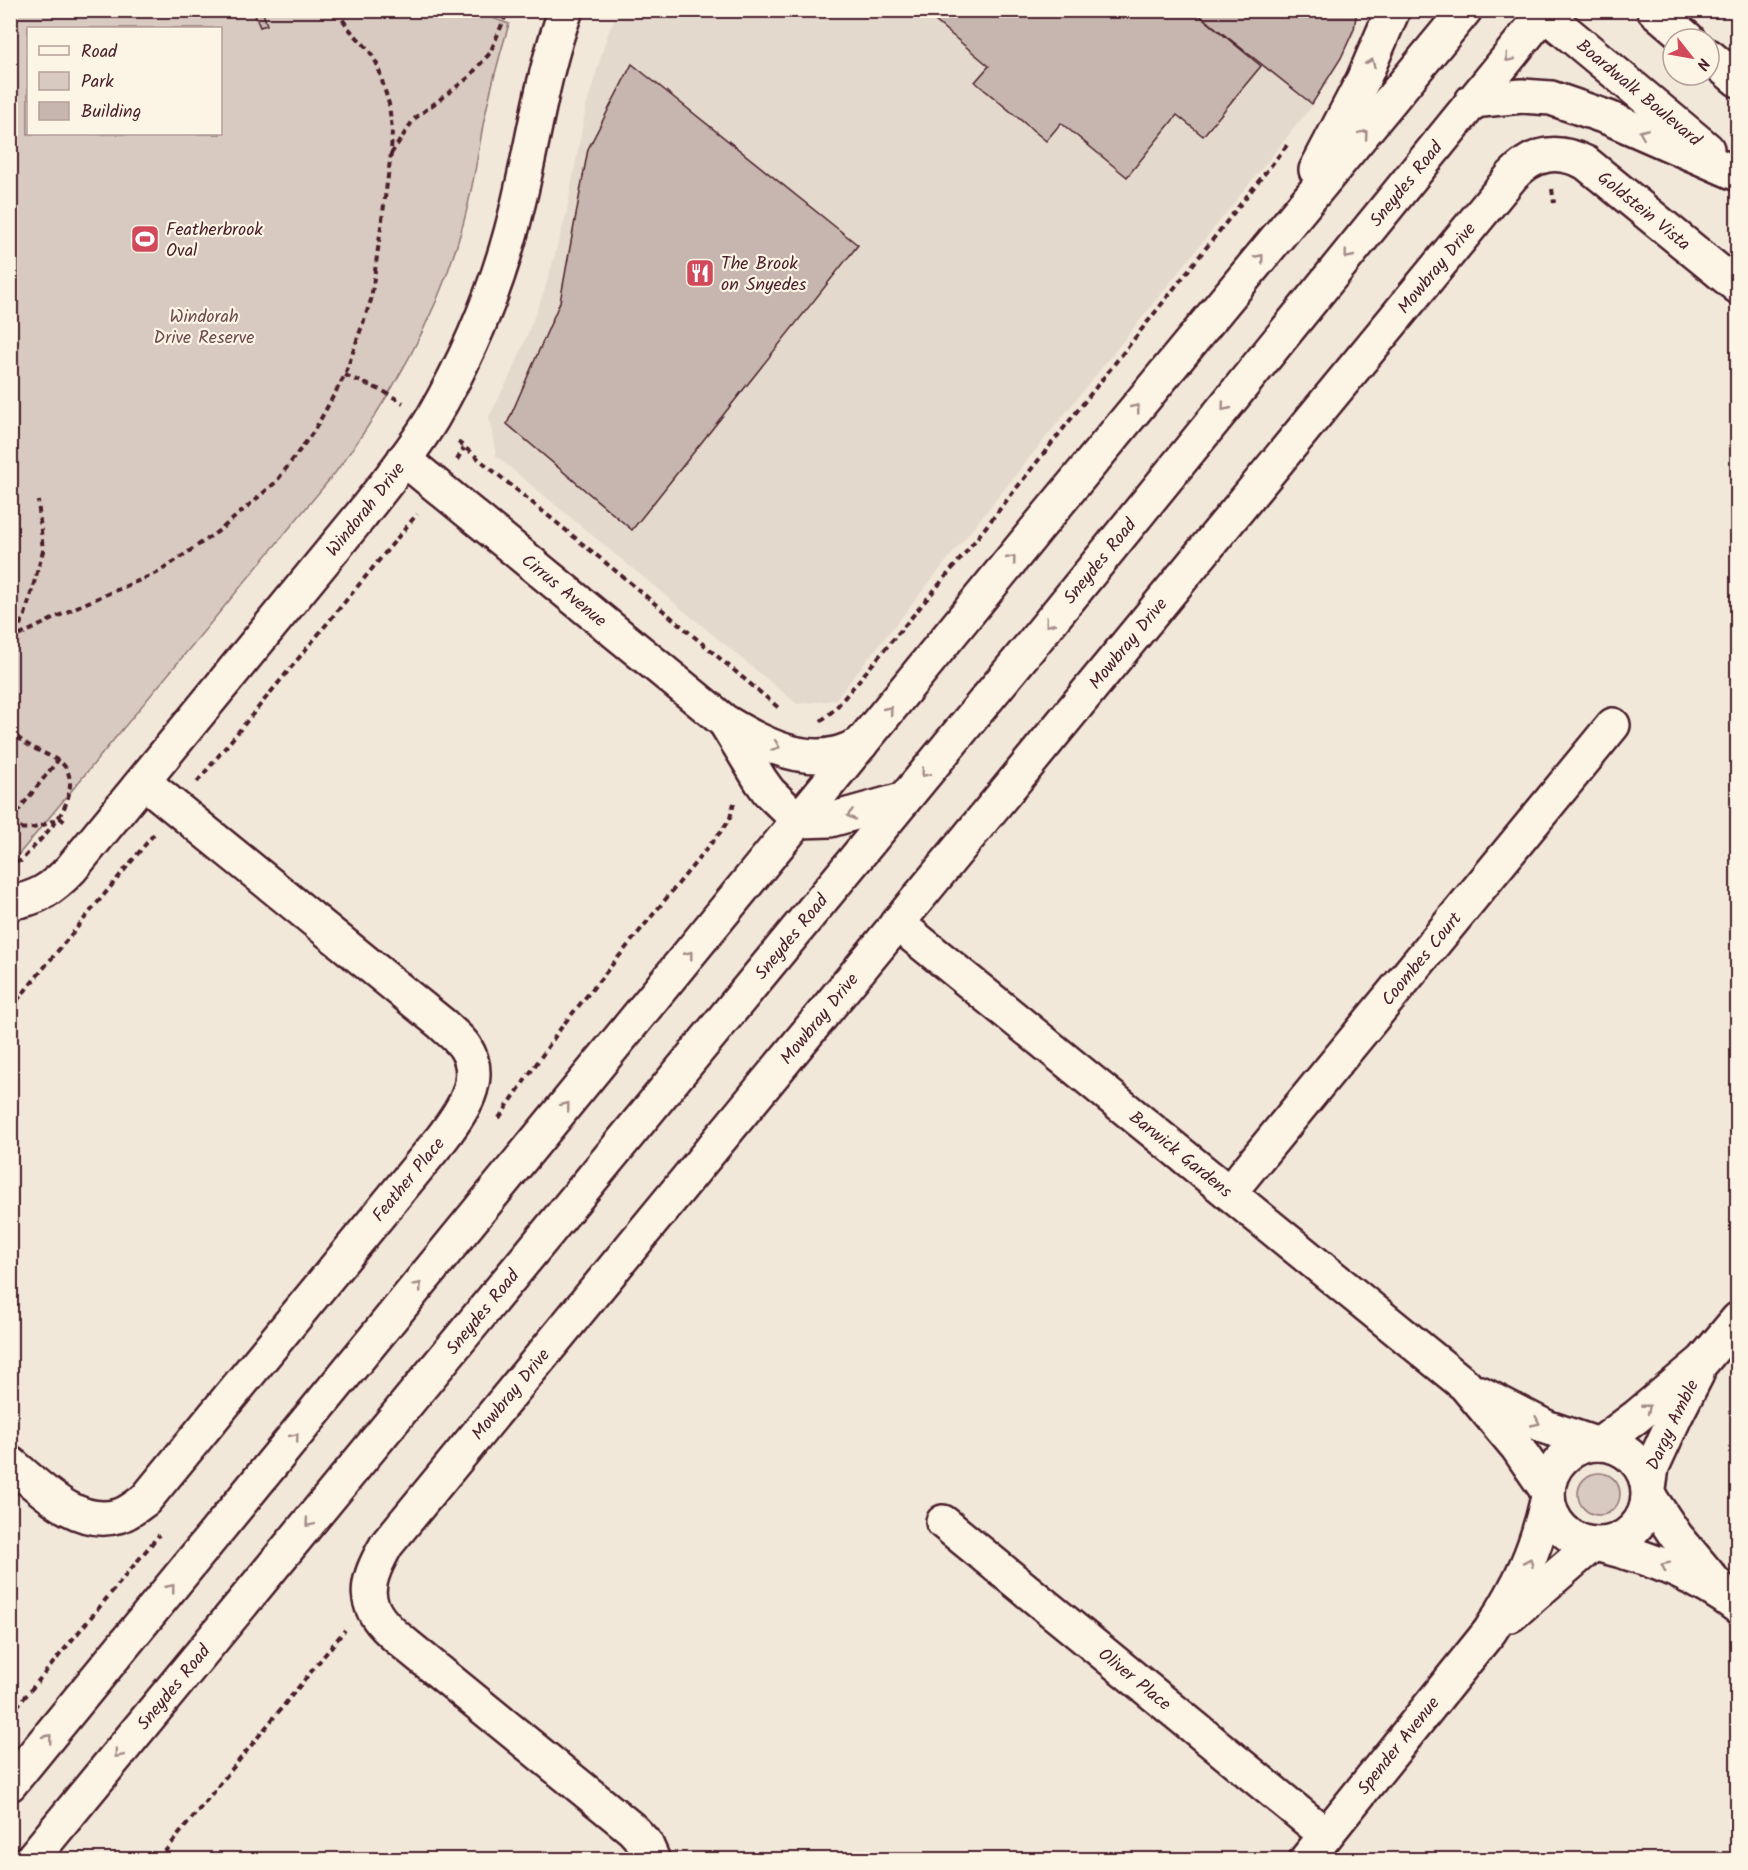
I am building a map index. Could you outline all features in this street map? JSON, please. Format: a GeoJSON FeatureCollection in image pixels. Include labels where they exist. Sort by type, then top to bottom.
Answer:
{"type":"FeatureCollection","features":[{"type":"Feature","properties":{"kind":"street","name":"Windorah Drive"},"geometry":{"type":"LineString","coordinates":[[11,906],[42,894],[57,884],[144,782],[362,514],[431,420],[463,360],[502,259],[520,196],[546,72],[566,10]]}},
{"type":"Feature","properties":{"kind":"street"},"geometry":{"type":"LineString","coordinates":[[1286,227],[1363,80],[1393,10]]}},
{"type":"Feature","properties":{"kind":"street"},"geometry":{"type":"LineString","coordinates":[[10,1784],[798,820],[1465,10]]}},
{"type":"Feature","properties":{"kind":"street","name":"Sneydes Road"},"geometry":{"type":"LineString","coordinates":[[31,1860],[1033,643],[1544,12]]}},
{"type":"Feature","properties":{"kind":"street","name":"Boardwalk Boulevard"},"geometry":{"type":"LineString","coordinates":[[1544,12],[1736,174]]}},
{"type":"Feature","properties":{"kind":"street"},"geometry":{"type":"LineString","coordinates":[[1721,66],[1737,80]]}},
{"type":"Feature","properties":{"kind":"street"},"geometry":{"type":"LineString","coordinates":[[1472,101],[1522,96],[1551,98],[1609,118],[1736,174]]}},
{"type":"Feature","properties":{"kind":"street","name":"Goldstein Vista"},"geometry":{"type":"LineString","coordinates":[[1542,156],[1565,155],[1586,163],[1737,287]]}},
{"type":"Feature","properties":{"kind":"street","name":"Mowbray Drive"},"geometry":{"type":"LineString","coordinates":[[370,1603],[369,1582],[387,1544],[1512,176],[1524,163],[1542,156]]}},
{"type":"Feature","properties":{"kind":"street","name":"Cirrus Avenue"},"geometry":{"type":"LineString","coordinates":[[404,459],[724,721],[786,750],[815,756],[836,754],[861,744]]}},
{"type":"Feature","properties":{"kind":"street","name":"Cirrus Avenue"},"geometry":{"type":"LineString","coordinates":[[724,721],[769,792],[798,820]]}},
{"type":"Feature","properties":{"kind":"street","name":"Coombes Court"},"geometry":{"type":"LineString","coordinates":[[1229,1194],[1613,725]]}},
{"type":"Feature","properties":{"kind":"street","name":"Feather Place"},"geometry":{"type":"LineString","coordinates":[[10,1463],[59,1502],[81,1515],[106,1518],[120,1515],[146,1499],[442,1138],[466,1103],[471,1089],[471,1060],[468,1053],[442,1024],[144,782]]}},
{"type":"Feature","properties":{"kind":"street"},"geometry":{"type":"LineString","coordinates":[[798,820],[830,820],[902,800]]}},
{"type":"Feature","properties":{"kind":"street","name":"Barwick Gardens"},"geometry":{"type":"LineString","coordinates":[[897,923],[1465,1385],[1517,1447],[1548,1494]]}},
{"type":"Feature","properties":{"kind":"street","name":"Dargy Amble"},"geometry":{"type":"LineString","coordinates":[[1598,1444],[1636,1417],[1703,1361],[1737,1320]]}},
{"type":"Feature","properties":{"kind":"street","name":"Dargy Amble"},"geometry":{"type":"LineString","coordinates":[[1649,1492],[1652,1467],[1703,1361]]}},
{"type":"Feature","properties":{"kind":"street","name":"Barwick Gardens"},"geometry":{"type":"LineString","coordinates":[[1465,1385],[1546,1426],[1598,1444]]}},
{"type":"Feature","properties":{"kind":"street"},"geometry":{"type":"LineString","coordinates":[[1598,1444],[1613,1446],[1634,1457],[1644,1472],[1649,1492],[1676,1536],[1736,1606],[1700,1583],[1656,1562],[1577,1540],[1563,1530],[1553,1515],[1548,1494],[1549,1483],[1555,1468],[1565,1456],[1579,1447],[1598,1444]]}},
{"type":"Feature","properties":{"kind":"street"},"geometry":{"type":"LineString","coordinates":[[1596,1544],[1616,1541],[1631,1532],[1641,1522],[1649,1492]]}},
{"type":"Feature","properties":{"kind":"street","name":"Spender Avenue"},"geometry":{"type":"LineString","coordinates":[[1316,1847],[1490,1631],[1513,1596],[1534,1549],[1541,1531],[1548,1494]]}},
{"type":"Feature","properties":{"kind":"street","name":"Oliver Place"},"geometry":{"type":"LineString","coordinates":[[943,1522],[1316,1847]]}},
{"type":"Feature","properties":{"kind":"street","name":"Spender Avenue"},"geometry":{"type":"LineString","coordinates":[[1490,1631],[1596,1544]]}},
{"type":"Feature","properties":{"kind":"street"},"geometry":{"type":"LineString","coordinates":[[370,1603],[374,1612],[390,1632],[632,1829],[645,1844],[653,1860]]}},
{"type":"Feature","properties":{"kind":"path"},"geometry":{"type":"LineString","coordinates":[[11,641],[79,606],[159,572],[219,530],[276,482],[314,431],[345,375],[371,300],[391,154],[392,130],[390,104],[380,72],[369,50],[350,30],[336,10]]}},
{"type":"Feature","properties":{"kind":"path"},"geometry":{"type":"LineString","coordinates":[[391,154],[414,119],[468,78],[490,53],[508,10]]}},
{"type":"Feature","properties":{"kind":"path"},"geometry":{"type":"LineString","coordinates":[[1727,10],[1737,20]]}},
{"type":"Feature","properties":{"kind":"path"},"geometry":{"type":"LineString","coordinates":[[815,725],[835,709],[962,557],[1295,136]]}},
{"type":"Feature","properties":{"kind":"path"},"geometry":{"type":"LineString","coordinates":[[345,375],[383,391],[431,420],[780,709],[757,738]]}},
{"type":"Feature","properties":{"kind":"path"},"geometry":{"type":"LineString","coordinates":[[10,1009],[439,488],[464,448]]}},
{"type":"Feature","properties":{"kind":"path"},"geometry":{"type":"LineString","coordinates":[[11,641],[25,615],[43,551],[38,501]]}},
{"type":"Feature","properties":{"kind":"path"},"geometry":{"type":"LineString","coordinates":[[10,729],[20,741],[58,760],[70,773],[67,800],[59,817],[21,861],[10,862]]}},
{"type":"Feature","properties":{"kind":"path"},"geometry":{"type":"LineString","coordinates":[[10,821],[58,760]]}},
{"type":"Feature","properties":{"kind":"path"},"geometry":{"type":"LineString","coordinates":[[497,1119],[563,1025],[726,824],[734,806],[734,797]]}},
{"type":"Feature","properties":{"kind":"path"},"geometry":{"type":"LineString","coordinates":[[10,1715],[165,1527]]}},
{"type":"Feature","properties":{"kind":"path"},"geometry":{"type":"LineString","coordinates":[[158,1860],[354,1619],[370,1603]]}},
{"type":"Feature","properties":{"kind":"shaded area"},"geometry":{"type":"Polygon","coordinates":[[[618,11],[1358,11],[1355,33],[1312,106],[835,700],[797,704],[496,456],[489,417],[515,366],[545,289],[566,215],[586,107],[607,36],[618,11]]]}},
{"type":"Feature","properties":{"kind":"green space","name":"Windorah Drive Reserve"},"geometry":{"type":"Polygon","coordinates":[[[471,10],[509,24],[486,112],[469,202],[452,261],[426,325],[393,386],[356,445],[335,473],[19,854],[11,855],[10,11],[471,10]]]}},
{"type":"Feature","properties":{"kind":"green space"},"geometry":{"type":"Polygon","coordinates":[[[1599,1473],[1614,1479],[1620,1494],[1614,1509],[1599,1515],[1584,1509],[1578,1494],[1584,1479],[1599,1473]]]}},
{"type":"Feature","properties":{"kind":"building"},"geometry":{"type":"Polygon","coordinates":[[[262,10],[267,25],[260,27],[254,13],[262,10]]]}},
{"type":"Feature","properties":{"kind":"building"},"geometry":{"type":"Polygon","coordinates":[[[922,10],[1193,10],[1261,66],[1203,136],[1177,115],[1127,177],[1061,123],[1046,141],[975,82],[989,66],[922,10]]]}},
{"type":"Feature","properties":{"kind":"building"},"geometry":{"type":"Polygon","coordinates":[[[1193,10],[1357,10],[1354,29],[1341,58],[1312,104],[1193,10]]]}},
{"type":"Feature","properties":{"kind":"building","name":"The Brook on Snyedes"},"geometry":{"type":"Polygon","coordinates":[[[632,64],[858,245],[632,530],[507,424],[560,302],[588,149],[632,64]]]}},
{"type":"Feature","properties":{"kind":"place","name":"Featherbrook Oval"},"geometry":{"type":"Point","coordinates":[145,239]}},
{"type":"Feature","properties":{"kind":"place","name":"The Brook on Snyedes"},"geometry":{"type":"Point","coordinates":[700,273]}}]}
